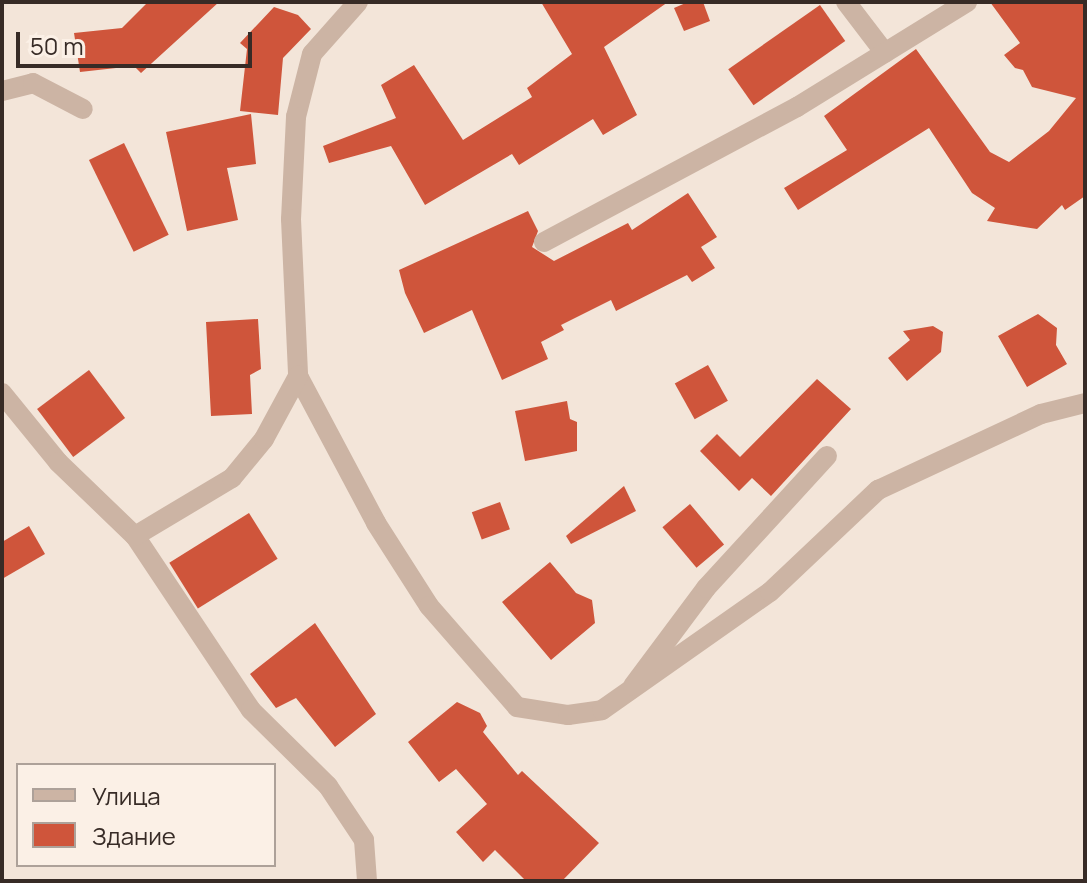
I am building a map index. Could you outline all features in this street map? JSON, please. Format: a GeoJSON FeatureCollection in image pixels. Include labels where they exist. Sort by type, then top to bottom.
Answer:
{"type":"FeatureCollection","features":[{"type":"Feature","properties":{"kind":"street"},"geometry":{"type":"LineString","coordinates":[[358,2],[312,54],[296,117],[291,219],[298,376],[376,523],[429,606],[517,707],[568,715],[602,710],[770,592],[878,490],[1041,414],[1085,403]]}},
{"type":"Feature","properties":{"kind":"street"},"geometry":{"type":"LineString","coordinates":[[846,2],[885,53]]}},
{"type":"Feature","properties":{"kind":"street"},"geometry":{"type":"LineString","coordinates":[[544,242],[885,53],[967,2]]}},
{"type":"Feature","properties":{"kind":"street"},"geometry":{"type":"LineString","coordinates":[[2,91],[33,83],[83,109]]}},
{"type":"Feature","properties":{"kind":"street"},"geometry":{"type":"LineString","coordinates":[[135,536],[232,478],[264,439],[298,376]]}},
{"type":"Feature","properties":{"kind":"street"},"geometry":{"type":"LineString","coordinates":[[2,393],[58,462],[135,536],[251,710],[328,786],[364,840],[367,881]]}},
{"type":"Feature","properties":{"kind":"street"},"geometry":{"type":"LineString","coordinates":[[626,696],[706,588],[827,456]]}},
{"type":"Feature","properties":{"kind":"building"},"geometry":{"type":"Polygon","coordinates":[[[148,2],[219,2],[141,73],[134,66],[80,72],[74,33],[122,28],[148,2]]]}},
{"type":"Feature","properties":{"kind":"building"},"geometry":{"type":"Polygon","coordinates":[[[541,2],[668,2],[604,47],[637,115],[603,135],[593,119],[519,165],[512,154],[425,205],[391,146],[329,163],[323,146],[396,118],[381,85],[414,65],[463,140],[532,97],[527,88],[572,54],[541,2]]]}},
{"type":"Feature","properties":{"kind":"building"},"geometry":{"type":"Polygon","coordinates":[[[688,2],[703,2],[710,21],[684,31],[674,8],[688,2]]]}},
{"type":"Feature","properties":{"kind":"building"},"geometry":{"type":"Polygon","coordinates":[[[990,2],[1085,2],[1085,196],[1065,210],[1062,205],[1037,229],[987,221],[995,208],[972,193],[929,128],[798,210],[784,188],[847,150],[824,116],[916,49],[990,152],[1009,162],[1049,131],[1076,98],[1032,87],[1023,70],[1015,68],[1004,55],[1020,43],[990,2]]]}},
{"type":"Feature","properties":{"kind":"building"},"geometry":{"type":"Polygon","coordinates":[[[820,5],[845,41],[753,105],[728,69],[820,5]]]}},
{"type":"Feature","properties":{"kind":"building"},"geometry":{"type":"Polygon","coordinates":[[[274,7],[298,15],[311,29],[283,58],[278,115],[240,111],[247,49],[240,43],[274,7]]]}},
{"type":"Feature","properties":{"kind":"building"},"geometry":{"type":"Polygon","coordinates":[[[251,114],[256,164],[227,168],[238,220],[187,231],[166,132],[251,114]]]}},
{"type":"Feature","properties":{"kind":"building"},"geometry":{"type":"Polygon","coordinates":[[[124,143],[169,235],[134,252],[89,160],[124,143]]]}},
{"type":"Feature","properties":{"kind":"building"},"geometry":{"type":"Polygon","coordinates":[[[688,193],[717,237],[701,247],[715,268],[692,282],[687,275],[616,311],[611,300],[561,325],[564,330],[541,342],[548,359],[502,380],[472,310],[424,333],[405,293],[399,270],[528,211],[538,231],[532,247],[554,261],[628,223],[632,230],[688,193]]]}},
{"type":"Feature","properties":{"kind":"building"},"geometry":{"type":"Polygon","coordinates":[[[1038,314],[1057,328],[1056,345],[1067,364],[1027,387],[998,336],[1038,314]]]}},
{"type":"Feature","properties":{"kind":"building"},"geometry":{"type":"Polygon","coordinates":[[[258,319],[261,369],[250,375],[252,414],[211,416],[206,322],[258,319]]]}},
{"type":"Feature","properties":{"kind":"building"},"geometry":{"type":"Polygon","coordinates":[[[933,326],[943,332],[941,352],[907,381],[888,358],[910,340],[903,331],[933,326]]]}},
{"type":"Feature","properties":{"kind":"building"},"geometry":{"type":"Polygon","coordinates":[[[708,365],[728,401],[695,419],[675,383],[708,365]]]}},
{"type":"Feature","properties":{"kind":"building"},"geometry":{"type":"Polygon","coordinates":[[[89,370],[125,418],[73,457],[37,409],[89,370]]]}},
{"type":"Feature","properties":{"kind":"building"},"geometry":{"type":"Polygon","coordinates":[[[817,379],[851,409],[771,496],[752,478],[739,491],[700,451],[717,434],[740,457],[817,379]]]}},
{"type":"Feature","properties":{"kind":"building"},"geometry":{"type":"Polygon","coordinates":[[[567,401],[570,419],[577,422],[577,451],[525,461],[515,411],[567,401]]]}},
{"type":"Feature","properties":{"kind":"building"},"geometry":{"type":"Polygon","coordinates":[[[624,486],[636,511],[571,544],[566,536],[624,486]]]}},
{"type":"Feature","properties":{"kind":"building"},"geometry":{"type":"Polygon","coordinates":[[[500,502],[510,529],[482,540],[472,512],[500,502]]]}},
{"type":"Feature","properties":{"kind":"building"},"geometry":{"type":"Polygon","coordinates":[[[690,504],[724,545],[696,568],[662,527],[690,504]]]}},
{"type":"Feature","properties":{"kind":"building"},"geometry":{"type":"Polygon","coordinates":[[[249,513],[278,559],[198,609],[169,563],[249,513]]]}},
{"type":"Feature","properties":{"kind":"building"},"geometry":{"type":"Polygon","coordinates":[[[29,526],[45,554],[2,579],[2,542],[29,526]]]}},
{"type":"Feature","properties":{"kind":"building"},"geometry":{"type":"Polygon","coordinates":[[[550,562],[576,593],[592,600],[595,623],[551,660],[502,602],[550,562]]]}},
{"type":"Feature","properties":{"kind":"building"},"geometry":{"type":"Polygon","coordinates":[[[315,623],[376,714],[335,747],[296,698],[276,708],[250,674],[315,623]]]}},
{"type":"Feature","properties":{"kind":"building"},"geometry":{"type":"Polygon","coordinates":[[[457,702],[480,713],[487,726],[483,732],[518,775],[522,771],[599,843],[562,881],[526,881],[495,850],[483,862],[456,832],[487,804],[456,769],[439,782],[408,742],[457,702]]]}}]}
